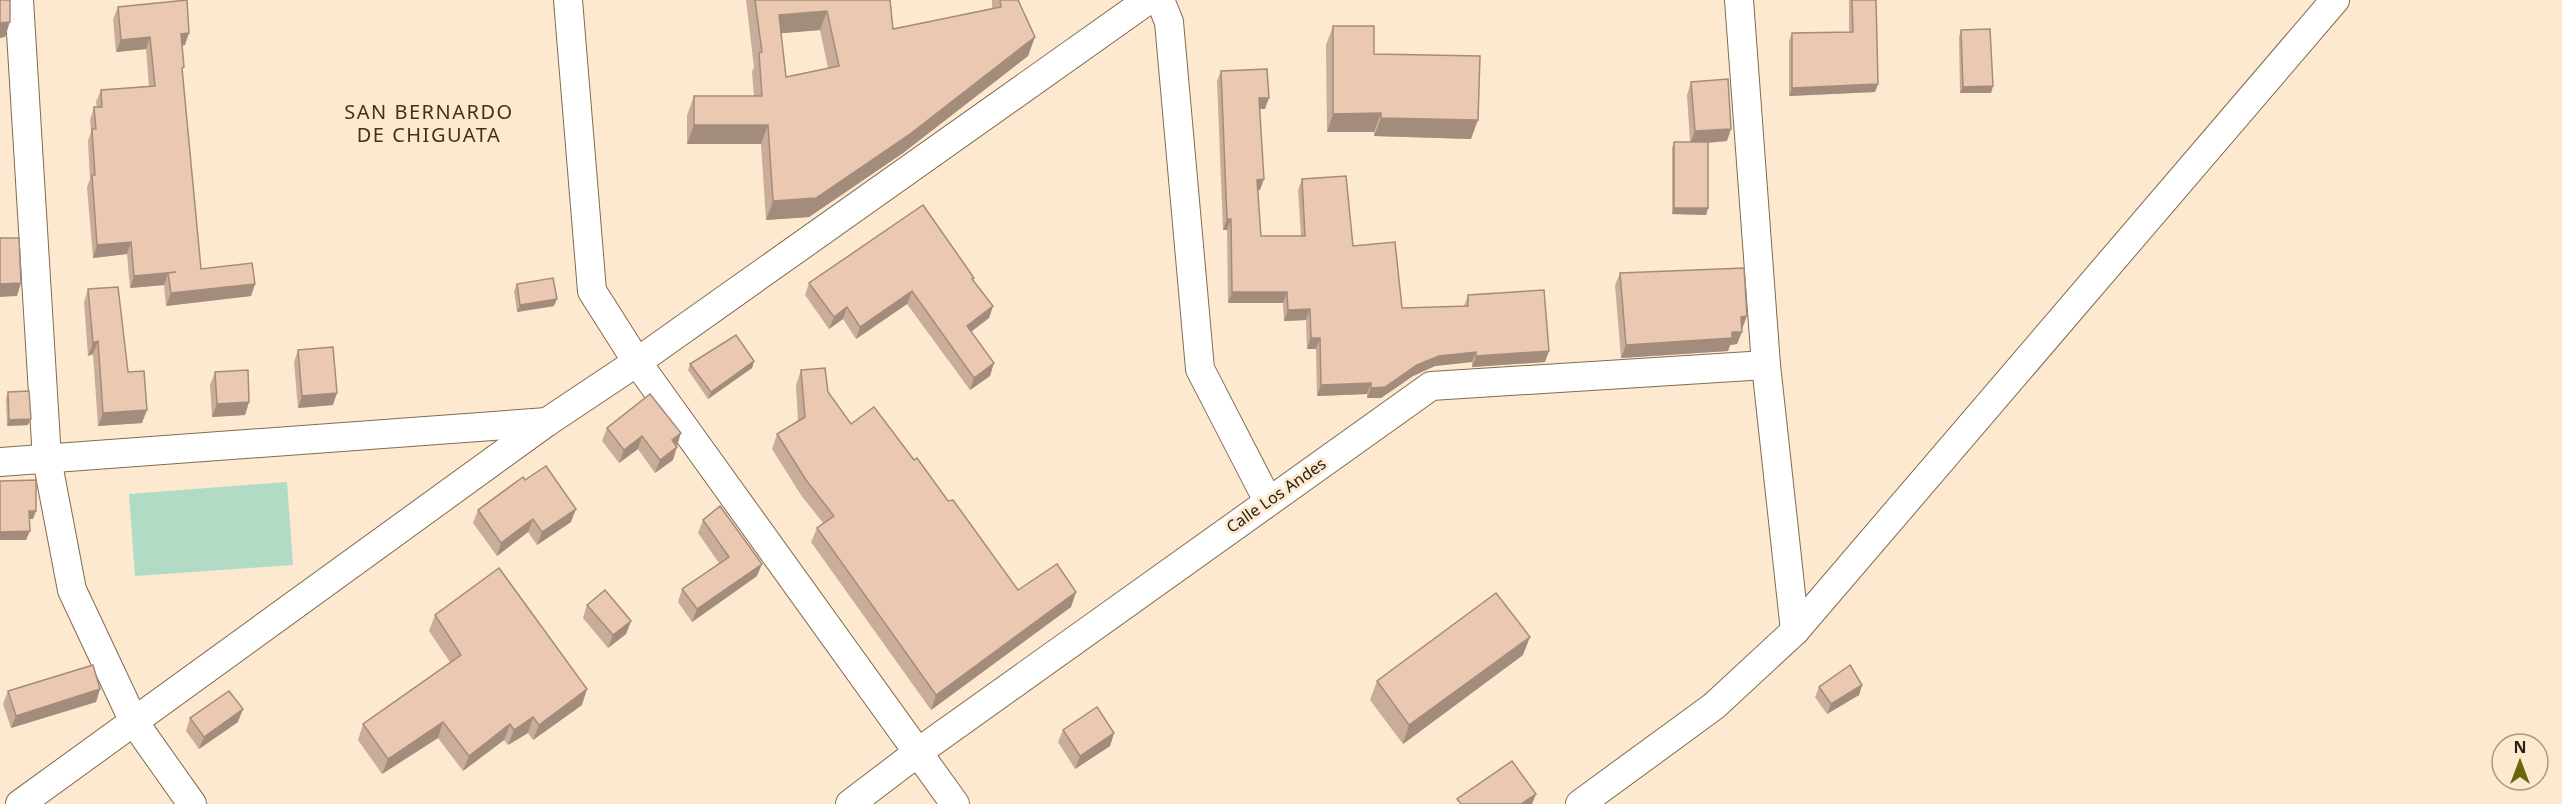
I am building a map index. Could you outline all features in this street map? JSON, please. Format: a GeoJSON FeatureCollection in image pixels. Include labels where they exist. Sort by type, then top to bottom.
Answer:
{"type":"FeatureCollection","features":[{"type":"Feature","properties":{"kind":"street"},"geometry":{"type":"LineString","coordinates":[[19,0],[47,459],[72,591],[134,722],[192,804]]}},
{"type":"Feature","properties":{"kind":"street"},"geometry":{"type":"LineString","coordinates":[[568,0],[592,291],[637,363],[956,804]]}},
{"type":"Feature","properties":{"kind":"street"},"geometry":{"type":"LineString","coordinates":[[20,804],[547,422],[637,363],[1149,0]]}},
{"type":"Feature","properties":{"kind":"street"},"geometry":{"type":"LineString","coordinates":[[1160,0],[1169,22],[1200,369],[1268,501]]}},
{"type":"Feature","properties":{"kind":"street"},"geometry":{"type":"LineString","coordinates":[[1739,0],[1766,365],[1795,631]]}},
{"type":"Feature","properties":{"kind":"street"},"geometry":{"type":"LineString","coordinates":[[1580,804],[1714,706],[1795,631],[2335,0]]}},
{"type":"Feature","properties":{"kind":"street","name":"Calle Los Andes"},"geometry":{"type":"LineString","coordinates":[[850,804],[917,753],[1431,386],[1766,365]]}},
{"type":"Feature","properties":{"kind":"street"},"geometry":{"type":"LineString","coordinates":[[0,462],[547,422]]}},
{"type":"Feature","properties":{"kind":"green space"},"geometry":{"type":"Polygon","coordinates":[[[287,482],[293,565],[135,576],[129,494],[287,482]]]}},
{"type":"Feature","properties":{"kind":"building"},"geometry":{"type":"Polygon","coordinates":[[[0,0],[10,0],[10,22],[0,23],[0,0]]]}},
{"type":"Feature","properties":{"kind":"building"},"geometry":{"type":"Polygon","coordinates":[[[187,0],[189,33],[181,34],[184,67],[182,68],[201,269],[252,263],[255,284],[171,293],[168,273],[176,272],[134,276],[131,242],[97,245],[92,175],[95,175],[92,129],[96,129],[94,107],[102,107],[101,90],[155,86],[150,37],[121,40],[118,7],[187,0]]]}},
{"type":"Feature","properties":{"kind":"building"},"geometry":{"type":"Polygon","coordinates":[[[755,0],[890,0],[893,29],[1001,7],[1000,0],[1018,0],[1035,37],[910,134],[816,198],[773,201],[768,125],[694,125],[694,96],[762,96],[759,53],[762,52],[755,0]],[[827,11],[779,15],[786,77],[839,66],[827,11]]]}},
{"type":"Feature","properties":{"kind":"building"},"geometry":{"type":"Polygon","coordinates":[[[1852,0],[1876,0],[1878,84],[1792,88],[1792,33],[1853,32],[1852,0]]]}},
{"type":"Feature","properties":{"kind":"building"},"geometry":{"type":"Polygon","coordinates":[[[1333,26],[1374,26],[1374,54],[1480,56],[1478,120],[1381,118],[1381,113],[1333,114],[1333,26]]]}},
{"type":"Feature","properties":{"kind":"building"},"geometry":{"type":"Polygon","coordinates":[[[1990,29],[1993,86],[1963,87],[1961,30],[1990,29]]]}},
{"type":"Feature","properties":{"kind":"building"},"geometry":{"type":"Polygon","coordinates":[[[1267,69],[1269,98],[1259,98],[1264,179],[1257,180],[1261,236],[1305,236],[1302,179],[1346,176],[1353,246],[1395,242],[1402,308],[1468,306],[1468,295],[1544,290],[1549,351],[1476,356],[1476,352],[1439,356],[1417,365],[1385,387],[1371,388],[1371,383],[1321,385],[1320,338],[1311,338],[1310,309],[1288,310],[1287,292],[1232,292],[1231,219],[1227,219],[1221,71],[1267,69]]]}},
{"type":"Feature","properties":{"kind":"building"},"geometry":{"type":"Polygon","coordinates":[[[1728,79],[1731,129],[1695,131],[1691,82],[1728,79]]]}},
{"type":"Feature","properties":{"kind":"building"},"geometry":{"type":"Polygon","coordinates":[[[1674,142],[1708,142],[1708,208],[1674,208],[1674,142]]]}},
{"type":"Feature","properties":{"kind":"building"},"geometry":{"type":"Polygon","coordinates":[[[923,205],[974,278],[972,279],[993,306],[967,326],[994,363],[974,378],[912,291],[860,327],[847,307],[834,317],[809,283],[923,205]]]}},
{"type":"Feature","properties":{"kind":"building"},"geometry":{"type":"Polygon","coordinates":[[[0,238],[19,238],[21,283],[0,284],[0,238]]]}},
{"type":"Feature","properties":{"kind":"building"},"geometry":{"type":"Polygon","coordinates":[[[1744,268],[1747,316],[1741,317],[1742,332],[1732,332],[1732,338],[1626,345],[1620,273],[1744,268]]]}},
{"type":"Feature","properties":{"kind":"building"},"geometry":{"type":"Polygon","coordinates":[[[553,278],[557,299],[520,305],[517,284],[553,278]]]}},
{"type":"Feature","properties":{"kind":"building"},"geometry":{"type":"Polygon","coordinates":[[[118,287],[128,372],[144,371],[147,410],[103,413],[98,341],[93,343],[88,289],[118,287]]]}},
{"type":"Feature","properties":{"kind":"building"},"geometry":{"type":"Polygon","coordinates":[[[736,335],[754,361],[711,392],[690,364],[736,335]]]}},
{"type":"Feature","properties":{"kind":"building"},"geometry":{"type":"Polygon","coordinates":[[[333,347],[337,393],[302,396],[298,350],[333,347]]]}},
{"type":"Feature","properties":{"kind":"building"},"geometry":{"type":"Polygon","coordinates":[[[825,368],[828,392],[851,424],[874,407],[914,460],[917,458],[948,501],[953,500],[1018,590],[1057,564],[1076,592],[936,695],[817,528],[834,516],[806,480],[777,434],[805,417],[801,370],[825,368]]]}},
{"type":"Feature","properties":{"kind":"building"},"geometry":{"type":"Polygon","coordinates":[[[248,370],[249,402],[217,404],[215,372],[248,370]]]}},
{"type":"Feature","properties":{"kind":"building"},"geometry":{"type":"Polygon","coordinates":[[[29,391],[31,419],[9,420],[8,392],[29,391]]]}},
{"type":"Feature","properties":{"kind":"building"},"geometry":{"type":"Polygon","coordinates":[[[650,394],[681,433],[672,440],[677,447],[660,460],[642,436],[624,450],[607,428],[650,394]]]}},
{"type":"Feature","properties":{"kind":"building"},"geometry":{"type":"Polygon","coordinates":[[[546,466],[576,509],[542,532],[533,519],[501,543],[478,510],[523,477],[525,480],[546,466]]]}},
{"type":"Feature","properties":{"kind":"building"},"geometry":{"type":"Polygon","coordinates":[[[36,480],[36,511],[29,511],[30,531],[0,532],[0,481],[36,480]]]}},
{"type":"Feature","properties":{"kind":"building"},"geometry":{"type":"Polygon","coordinates":[[[720,506],[762,564],[697,609],[682,589],[729,557],[703,520],[720,506]]]}},
{"type":"Feature","properties":{"kind":"building"},"geometry":{"type":"Polygon","coordinates":[[[499,568],[587,689],[539,725],[533,717],[514,730],[510,724],[469,756],[443,722],[388,759],[363,724],[461,655],[435,615],[499,568]]]}},
{"type":"Feature","properties":{"kind":"building"},"geometry":{"type":"Polygon","coordinates":[[[605,590],[631,621],[613,635],[587,605],[605,590]]]}},
{"type":"Feature","properties":{"kind":"building"},"geometry":{"type":"Polygon","coordinates":[[[1496,593],[1530,637],[1409,725],[1377,681],[1496,593]]]}},
{"type":"Feature","properties":{"kind":"building"},"geometry":{"type":"Polygon","coordinates":[[[93,665],[100,689],[16,716],[8,691],[93,665]]]}},
{"type":"Feature","properties":{"kind":"building"},"geometry":{"type":"Polygon","coordinates":[[[1850,665],[1862,685],[1831,704],[1819,687],[1850,665]]]}},
{"type":"Feature","properties":{"kind":"building"},"geometry":{"type":"Polygon","coordinates":[[[229,691],[243,709],[204,737],[190,718],[229,691]]]}},
{"type":"Feature","properties":{"kind":"building"},"geometry":{"type":"Polygon","coordinates":[[[1097,707],[1114,733],[1080,756],[1063,730],[1097,707]]]}},
{"type":"Feature","properties":{"kind":"building"},"geometry":{"type":"Polygon","coordinates":[[[1512,761],[1536,794],[1521,804],[1461,804],[1457,799],[1512,761]]]}},
{"type":"Feature","properties":{"kind":"district","name":"SAN BERNARDO DE CHIGUATA"},"geometry":{"type":"Point","coordinates":[429,124]}}]}
